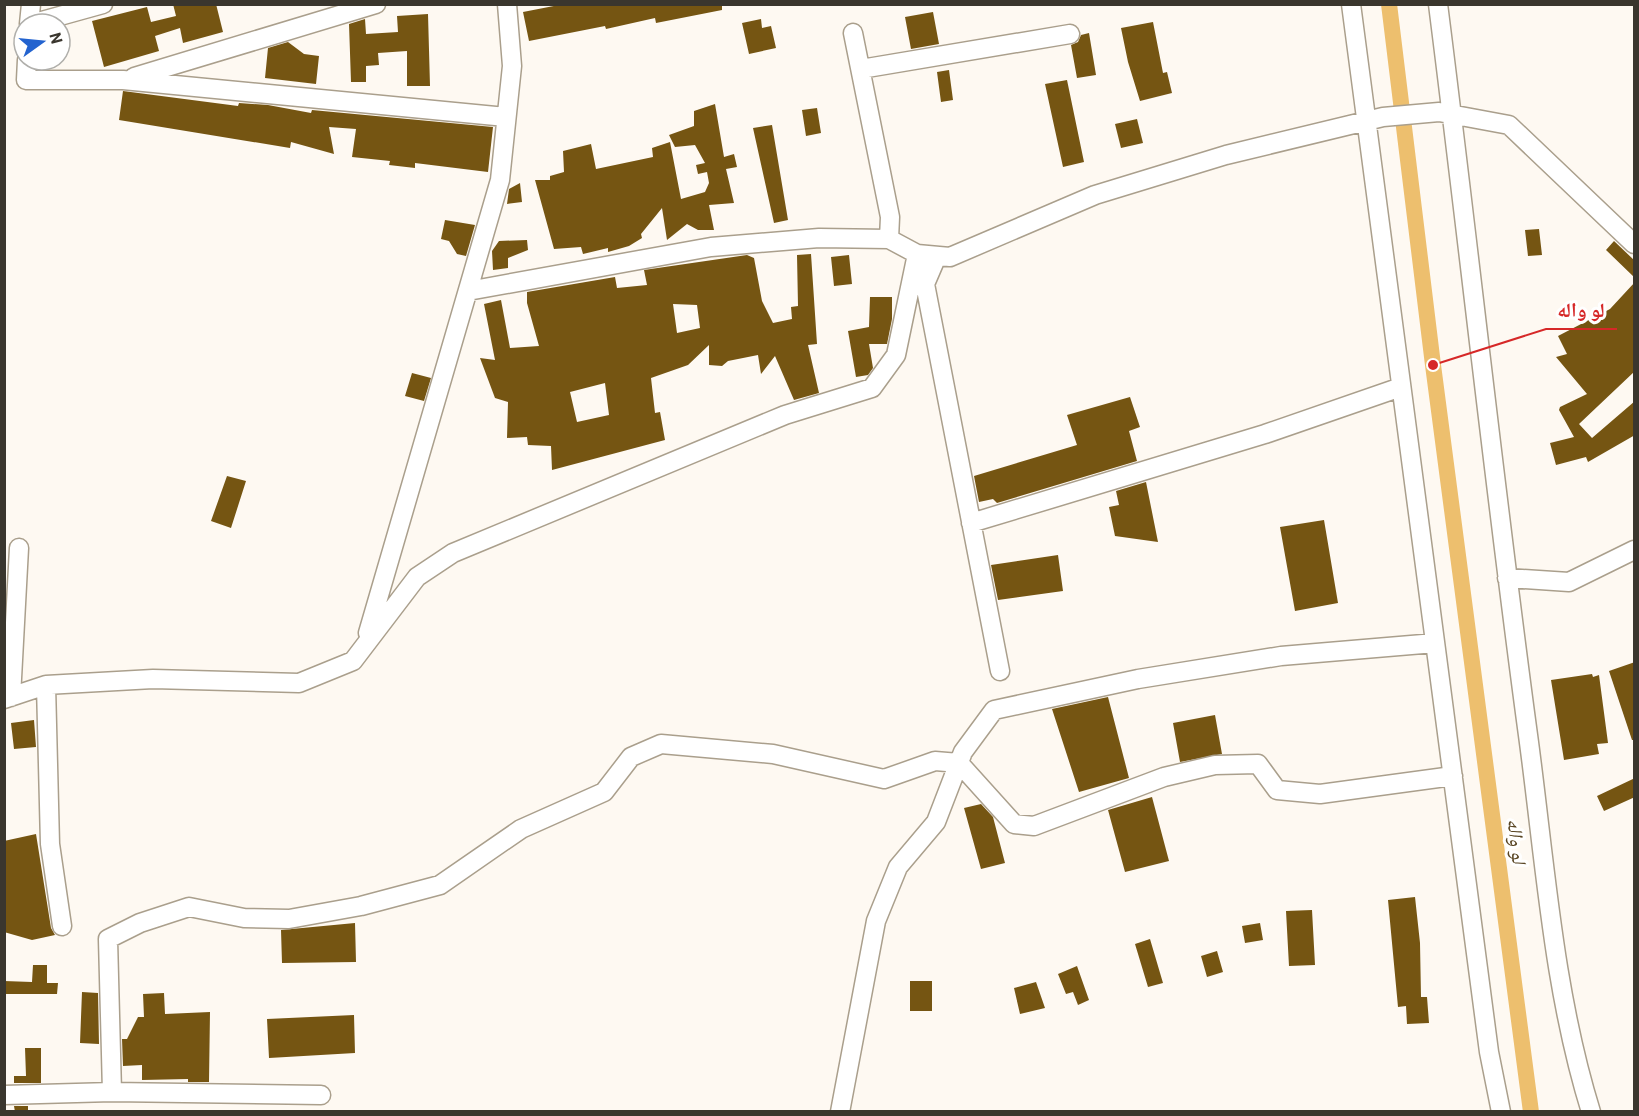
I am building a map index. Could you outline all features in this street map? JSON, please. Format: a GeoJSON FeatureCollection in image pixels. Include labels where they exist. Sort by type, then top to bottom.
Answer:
{"type":"FeatureCollection","features":[{"type":"Feature","properties":{"kind":"street"},"geometry":{"type":"LineString","coordinates":[[72,12],[103,4]]}},
{"type":"Feature","properties":{"kind":"street"},"geometry":{"type":"LineString","coordinates":[[123,80],[376,4]]}},
{"type":"Feature","properties":{"kind":"street"},"geometry":{"type":"LineString","coordinates":[[365,643],[500,180],[512,66],[507,4]]}},
{"type":"Feature","properties":{"kind":"street"},"geometry":{"type":"LineString","coordinates":[[1351,4],[1375,119],[1401,387],[1489,1052],[1501,1112]]}},
{"type":"Feature","properties":{"kind":"street"},"geometry":{"type":"LineString","coordinates":[[1438,4],[1445,113],[1562,980],[1571,1039],[1591,1112]]}},
{"type":"Feature","properties":{"kind":"street"},"geometry":{"type":"LineString","coordinates":[[853,33],[890,217],[890,239]]}},
{"type":"Feature","properties":{"kind":"street"},"geometry":{"type":"LineString","coordinates":[[861,69],[1070,34]]}},
{"type":"Feature","properties":{"kind":"street"},"geometry":{"type":"LineString","coordinates":[[26,72],[26,80],[123,80],[506,117]]}},
{"type":"Feature","properties":{"kind":"street"},"geometry":{"type":"LineString","coordinates":[[468,291],[711,247],[819,238],[890,239],[917,254],[950,257],[1106,192],[1226,155],[1375,119],[1445,113],[1509,125],[1635,244]]}},
{"type":"Feature","properties":{"kind":"street"},"geometry":{"type":"LineString","coordinates":[[19,548],[8,698],[46,686],[153,679],[299,683],[353,661],[417,578],[453,552],[785,415],[872,388],[896,355],[917,254]]}},
{"type":"Feature","properties":{"kind":"street"},"geometry":{"type":"LineString","coordinates":[[938,256],[925,285],[1000,671]]}},
{"type":"Feature","properties":{"kind":"street"},"geometry":{"type":"LineString","coordinates":[[971,522],[1264,434],[1401,387]]}},
{"type":"Feature","properties":{"kind":"street"},"geometry":{"type":"LineString","coordinates":[[1507,579],[1569,582],[1635,550]]}},
{"type":"Feature","properties":{"kind":"street"},"geometry":{"type":"LineString","coordinates":[[840,1112],[876,921],[898,867],[936,822],[963,752],[994,710],[1138,679],[1281,656],[1435,643]]}},
{"type":"Feature","properties":{"kind":"street"},"geometry":{"type":"LineString","coordinates":[[46,686],[50,844],[63,926]]}},
{"type":"Feature","properties":{"kind":"street"},"geometry":{"type":"LineString","coordinates":[[112,1092],[108,939],[140,923],[189,907],[244,918],[289,919],[362,906],[440,885],[521,829],[604,792],[631,757],[661,744],[773,754],[884,779],[935,760],[959,763],[1014,824],[1034,826],[1164,777],[1215,765],[1258,764],[1277,790],[1320,794],[1453,776]]}},
{"type":"Feature","properties":{"kind":"street"},"geometry":{"type":"LineString","coordinates":[[4,1095],[112,1092],[321,1095]]}},
{"type":"Feature","properties":{"kind":"building"},"geometry":{"type":"Polygon","coordinates":[[[173,4],[216,4],[223,32],[183,43],[180,28],[155,36],[159,51],[104,67],[92,21],[147,7],[151,22],[176,16],[173,4]]]}},
{"type":"Feature","properties":{"kind":"building"},"geometry":{"type":"Polygon","coordinates":[[[564,4],[722,4],[722,10],[656,23],[655,18],[606,29],[605,26],[529,41],[523,12],[564,4]]]}},
{"type":"Feature","properties":{"kind":"building"},"geometry":{"type":"Polygon","coordinates":[[[933,12],[939,44],[911,49],[905,17],[933,12]]]}},
{"type":"Feature","properties":{"kind":"building"},"geometry":{"type":"Polygon","coordinates":[[[428,14],[430,86],[407,86],[407,51],[378,53],[379,65],[366,66],[366,82],[351,82],[349,24],[365,19],[366,34],[398,32],[397,16],[428,14]]]}},
{"type":"Feature","properties":{"kind":"building"},"geometry":{"type":"Polygon","coordinates":[[[761,19],[762,28],[771,26],[776,48],[749,54],[742,23],[761,19]]]}},
{"type":"Feature","properties":{"kind":"building"},"geometry":{"type":"Polygon","coordinates":[[[1153,22],[1163,73],[1167,72],[1172,93],[1140,101],[1121,28],[1153,22]]]}},
{"type":"Feature","properties":{"kind":"building"},"geometry":{"type":"Polygon","coordinates":[[[1089,33],[1096,75],[1077,78],[1071,45],[1078,42],[1081,35],[1089,33]]]}},
{"type":"Feature","properties":{"kind":"building"},"geometry":{"type":"Polygon","coordinates":[[[288,42],[304,54],[319,56],[316,84],[265,78],[268,48],[288,42]]]}},
{"type":"Feature","properties":{"kind":"building"},"geometry":{"type":"Polygon","coordinates":[[[949,70],[953,100],[941,102],[937,72],[949,70]]]}},
{"type":"Feature","properties":{"kind":"building"},"geometry":{"type":"Polygon","coordinates":[[[1067,80],[1084,162],[1063,167],[1045,84],[1067,80]]]}},
{"type":"Feature","properties":{"kind":"building"},"geometry":{"type":"Polygon","coordinates":[[[123,91],[238,106],[239,103],[268,105],[311,113],[312,110],[493,127],[488,172],[415,163],[415,168],[389,165],[390,161],[352,157],[356,129],[329,127],[334,154],[291,142],[290,148],[119,120],[123,91]]]}},
{"type":"Feature","properties":{"kind":"building"},"geometry":{"type":"Polygon","coordinates":[[[715,104],[724,157],[734,154],[737,167],[726,169],[734,203],[709,205],[714,230],[698,230],[687,224],[667,240],[662,208],[641,234],[642,238],[629,246],[608,252],[608,248],[583,254],[581,247],[554,249],[535,180],[550,180],[550,176],[564,172],[563,151],[591,144],[596,169],[653,157],[652,148],[670,142],[681,199],[705,192],[709,183],[707,172],[698,174],[696,165],[705,163],[695,145],[675,147],[669,135],[694,126],[694,111],[715,104]]]}},
{"type":"Feature","properties":{"kind":"building"},"geometry":{"type":"Polygon","coordinates":[[[817,108],[821,133],[806,136],[802,110],[817,108]]]}},
{"type":"Feature","properties":{"kind":"building"},"geometry":{"type":"Polygon","coordinates":[[[1137,119],[1143,143],[1121,148],[1115,124],[1137,119]]]}},
{"type":"Feature","properties":{"kind":"building"},"geometry":{"type":"Polygon","coordinates":[[[772,125],[788,220],[774,223],[753,128],[772,125]]]}},
{"type":"Feature","properties":{"kind":"building"},"geometry":{"type":"Polygon","coordinates":[[[520,183],[522,202],[507,204],[509,189],[520,183]]]}},
{"type":"Feature","properties":{"kind":"building"},"geometry":{"type":"Polygon","coordinates":[[[445,220],[475,225],[466,256],[457,254],[449,241],[441,239],[445,220]]]}},
{"type":"Feature","properties":{"kind":"building"},"geometry":{"type":"Polygon","coordinates":[[[1539,229],[1542,255],[1528,256],[1525,230],[1539,229]]]}},
{"type":"Feature","properties":{"kind":"building"},"geometry":{"type":"Polygon","coordinates":[[[527,240],[528,250],[508,258],[508,268],[493,270],[492,251],[499,241],[527,240]]]}},
{"type":"Feature","properties":{"kind":"building"},"geometry":{"type":"Polygon","coordinates":[[[1614,241],[1635,261],[1635,278],[1606,250],[1614,241]]]}},
{"type":"Feature","properties":{"kind":"building"},"geometry":{"type":"Polygon","coordinates":[[[811,254],[817,344],[808,345],[819,393],[794,400],[775,356],[761,374],[758,355],[728,361],[722,366],[709,365],[709,345],[688,365],[651,378],[655,413],[660,412],[665,440],[552,470],[551,446],[528,445],[527,437],[507,438],[508,402],[495,398],[480,358],[495,360],[484,304],[501,300],[510,348],[539,346],[527,303],[527,292],[615,277],[617,288],[647,285],[644,270],[747,255],[754,258],[762,301],[773,323],[792,319],[791,307],[798,306],[797,255],[811,254]],[[673,304],[677,333],[700,328],[697,305],[673,304]],[[605,383],[570,392],[577,422],[609,415],[605,383]]]}},
{"type":"Feature","properties":{"kind":"building"},"geometry":{"type":"Polygon","coordinates":[[[849,255],[852,284],[834,286],[831,257],[849,255]]]}},
{"type":"Feature","properties":{"kind":"building"},"geometry":{"type":"Polygon","coordinates":[[[1635,282],[1635,371],[1579,424],[1592,438],[1635,401],[1635,435],[1588,462],[1586,457],[1556,465],[1550,443],[1574,437],[1559,410],[1560,407],[1587,394],[1556,357],[1567,354],[1558,336],[1610,309],[1635,282]]]}},
{"type":"Feature","properties":{"kind":"building"},"geometry":{"type":"Polygon","coordinates":[[[870,297],[892,297],[892,319],[887,344],[869,344],[873,368],[868,375],[856,377],[848,331],[869,327],[870,297]]]}},
{"type":"Feature","properties":{"kind":"building"},"geometry":{"type":"Polygon","coordinates":[[[412,373],[431,378],[424,401],[405,396],[412,373]]]}},
{"type":"Feature","properties":{"kind":"building"},"geometry":{"type":"Polygon","coordinates":[[[1130,397],[1140,427],[1129,431],[1137,461],[997,503],[993,499],[979,502],[974,476],[1077,445],[1067,415],[1130,397]]]}},
{"type":"Feature","properties":{"kind":"building"},"geometry":{"type":"Polygon","coordinates":[[[227,476],[246,481],[231,528],[211,521],[227,476]]]}},
{"type":"Feature","properties":{"kind":"building"},"geometry":{"type":"Polygon","coordinates":[[[1146,482],[1158,542],[1115,536],[1109,507],[1119,505],[1116,491],[1146,482]]]}},
{"type":"Feature","properties":{"kind":"building"},"geometry":{"type":"Polygon","coordinates":[[[1324,520],[1338,603],[1295,611],[1280,527],[1324,520]]]}},
{"type":"Feature","properties":{"kind":"building"},"geometry":{"type":"Polygon","coordinates":[[[1058,555],[1063,591],[998,600],[991,565],[1058,555]]]}},
{"type":"Feature","properties":{"kind":"building"},"geometry":{"type":"Polygon","coordinates":[[[1635,662],[1635,740],[1632,740],[1609,671],[1635,662]]]}},
{"type":"Feature","properties":{"kind":"building"},"geometry":{"type":"Polygon","coordinates":[[[1592,674],[1593,677],[1599,675],[1608,743],[1597,744],[1599,754],[1564,760],[1551,680],[1592,674]]]}},
{"type":"Feature","properties":{"kind":"building"},"geometry":{"type":"Polygon","coordinates":[[[1108,697],[1129,778],[1079,792],[1052,709],[1108,697]]]}},
{"type":"Feature","properties":{"kind":"building"},"geometry":{"type":"Polygon","coordinates":[[[1215,715],[1222,754],[1180,762],[1173,723],[1215,715]]]}},
{"type":"Feature","properties":{"kind":"building"},"geometry":{"type":"Polygon","coordinates":[[[34,720],[36,747],[14,749],[11,723],[34,720]]]}},
{"type":"Feature","properties":{"kind":"building"},"geometry":{"type":"Polygon","coordinates":[[[1635,778],[1635,797],[1604,811],[1597,796],[1635,778]]]}},
{"type":"Feature","properties":{"kind":"building"},"geometry":{"type":"Polygon","coordinates":[[[1152,797],[1169,861],[1125,872],[1108,810],[1152,797]]]}},
{"type":"Feature","properties":{"kind":"building"},"geometry":{"type":"Polygon","coordinates":[[[981,804],[993,817],[1005,863],[981,869],[964,808],[981,804]]]}},
{"type":"Feature","properties":{"kind":"building"},"geometry":{"type":"Polygon","coordinates":[[[36,834],[51,928],[55,935],[32,940],[4,932],[4,841],[36,834]]]}},
{"type":"Feature","properties":{"kind":"building"},"geometry":{"type":"Polygon","coordinates":[[[1415,897],[1420,943],[1421,997],[1427,997],[1429,1023],[1407,1024],[1406,1006],[1398,1007],[1388,900],[1415,897]]]}},
{"type":"Feature","properties":{"kind":"building"},"geometry":{"type":"Polygon","coordinates":[[[1312,910],[1315,965],[1289,966],[1286,911],[1312,910]]]}},
{"type":"Feature","properties":{"kind":"building"},"geometry":{"type":"Polygon","coordinates":[[[355,923],[356,962],[282,963],[281,930],[355,923]]]}},
{"type":"Feature","properties":{"kind":"building"},"geometry":{"type":"Polygon","coordinates":[[[1260,923],[1263,940],[1245,943],[1242,926],[1260,923]]]}},
{"type":"Feature","properties":{"kind":"building"},"geometry":{"type":"Polygon","coordinates":[[[1150,939],[1163,983],[1148,987],[1135,944],[1150,939]]]}},
{"type":"Feature","properties":{"kind":"building"},"geometry":{"type":"Polygon","coordinates":[[[1217,951],[1223,972],[1207,977],[1201,956],[1217,951]]]}},
{"type":"Feature","properties":{"kind":"building"},"geometry":{"type":"Polygon","coordinates":[[[33,965],[47,965],[47,983],[58,983],[57,994],[4,994],[4,981],[32,982],[33,965]]]}},
{"type":"Feature","properties":{"kind":"building"},"geometry":{"type":"Polygon","coordinates":[[[1077,966],[1089,1000],[1078,1005],[1073,992],[1066,994],[1058,974],[1077,966]]]}},
{"type":"Feature","properties":{"kind":"building"},"geometry":{"type":"Polygon","coordinates":[[[910,981],[932,981],[932,1011],[910,1011],[910,981]]]}},
{"type":"Feature","properties":{"kind":"building"},"geometry":{"type":"Polygon","coordinates":[[[1036,982],[1045,1008],[1020,1014],[1014,988],[1036,982]]]}},
{"type":"Feature","properties":{"kind":"building"},"geometry":{"type":"Polygon","coordinates":[[[82,992],[98,993],[99,1044],[80,1043],[82,992]]]}},
{"type":"Feature","properties":{"kind":"building"},"geometry":{"type":"Polygon","coordinates":[[[164,993],[165,1014],[210,1012],[209,1082],[188,1082],[188,1079],[142,1080],[142,1065],[123,1066],[122,1039],[127,1039],[138,1017],[144,1017],[143,994],[164,993]]]}},
{"type":"Feature","properties":{"kind":"building"},"geometry":{"type":"Polygon","coordinates":[[[354,1015],[355,1053],[269,1058],[267,1019],[354,1015]]]}},
{"type":"Feature","properties":{"kind":"building"},"geometry":{"type":"Polygon","coordinates":[[[25,1048],[41,1048],[41,1083],[14,1083],[14,1076],[26,1076],[25,1048]]]}},
{"type":"Feature","properties":{"kind":"building"},"geometry":{"type":"Polygon","coordinates":[[[14,1106],[28,1106],[28,1112],[15,1112],[14,1106]]]}},
{"type":"Feature","properties":{"kind":"waterway","name":"لو واله"},"geometry":{"type":"LineString","coordinates":[[1389,4],[1433,365],[1531,1112]]}},
{"type":"Feature","properties":{"kind":"place","name":"لو واله"},"geometry":{"type":"Point","coordinates":[1433,365]}}]}
